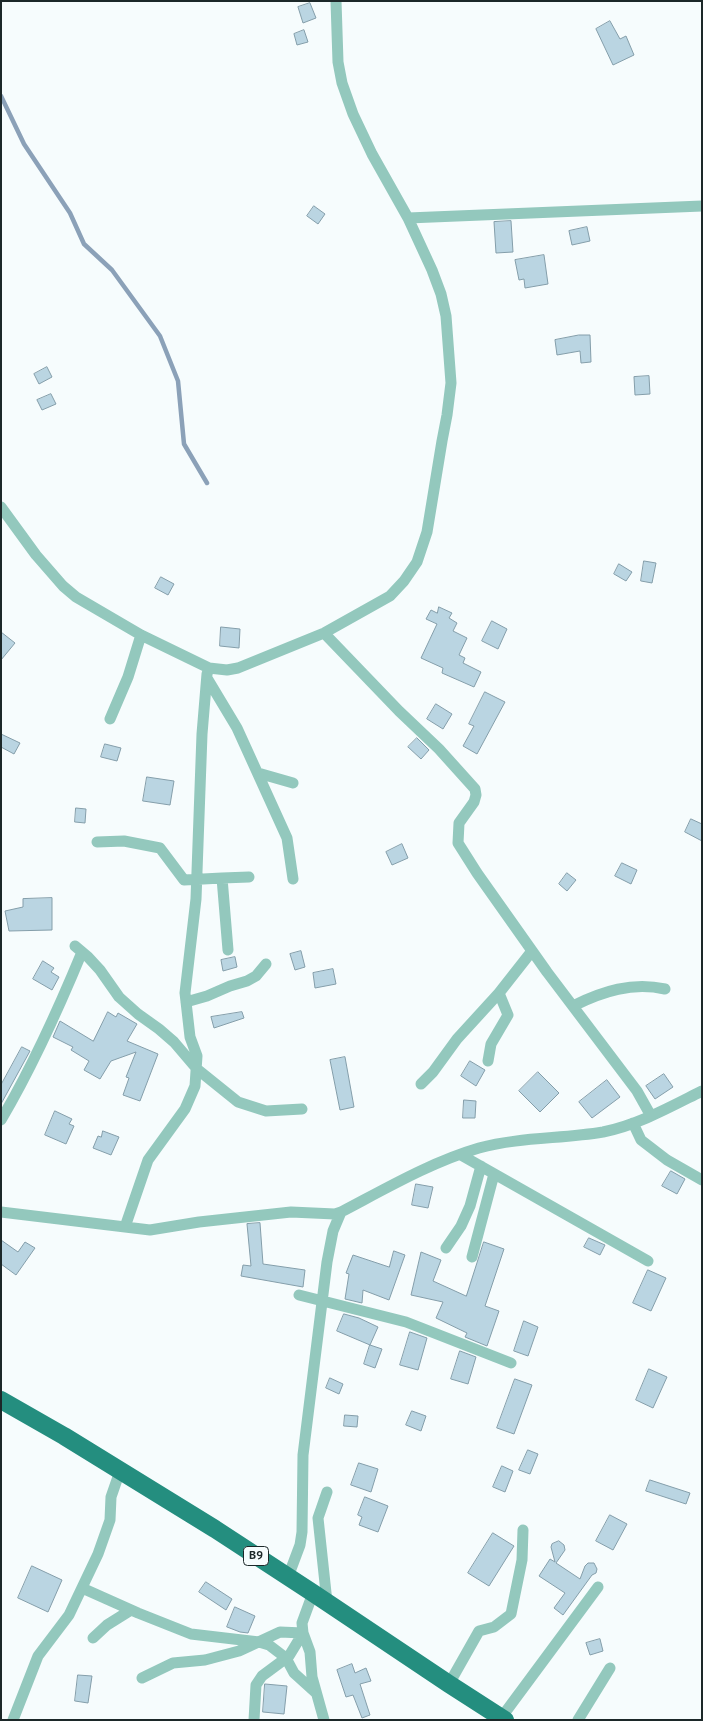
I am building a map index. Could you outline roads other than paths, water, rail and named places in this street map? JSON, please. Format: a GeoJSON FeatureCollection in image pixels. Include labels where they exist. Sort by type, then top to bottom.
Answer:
{"type":"FeatureCollection","features":[{"type":"Feature","properties":{"kind":"highway","name":"B9"},"geometry":{"type":"LineString","coordinates":[[1,1400],[215,1528],[503,1719]]}},
{"type":"Feature","properties":{"kind":"street"},"geometry":{"type":"LineString","coordinates":[[208,673],[238,668],[324,633],[390,596],[404,581],[417,562],[427,532],[448,415],[451,383],[446,316],[441,294],[432,270],[408,218],[353,114],[342,83],[338,62],[336,1]]}},
{"type":"Feature","properties":{"kind":"street"},"geometry":{"type":"LineString","coordinates":[[408,218],[702,206]]}},
{"type":"Feature","properties":{"kind":"street"},"geometry":{"type":"LineString","coordinates":[[1,507],[36,555],[63,586],[76,597],[208,673],[237,728],[286,838],[293,879]]}},
{"type":"Feature","properties":{"kind":"street"},"geometry":{"type":"LineString","coordinates":[[324,633],[399,711],[439,749],[475,789],[474,802],[459,823],[458,843],[532,950],[637,1091],[652,1116]]}},
{"type":"Feature","properties":{"kind":"street"},"geometry":{"type":"LineString","coordinates":[[110,719],[128,676],[141,635]]}},
{"type":"Feature","properties":{"kind":"street"},"geometry":{"type":"LineString","coordinates":[[125,1227],[148,1160],[186,1109],[195,1086],[197,1056],[190,1037],[185,993],[196,899],[202,734],[208,673]]}},
{"type":"Feature","properties":{"kind":"street"},"geometry":{"type":"LineString","coordinates":[[258,773],[293,783]]}},
{"type":"Feature","properties":{"kind":"street"},"geometry":{"type":"LineString","coordinates":[[97,842],[124,841],[160,848],[184,880],[249,877]]}},
{"type":"Feature","properties":{"kind":"street"},"geometry":{"type":"LineString","coordinates":[[222,878],[228,950]]}},
{"type":"Feature","properties":{"kind":"street"},"geometry":{"type":"LineString","coordinates":[[1,1120],[53,1020],[79,949],[100,970],[119,997],[174,1042],[197,1069],[238,1102],[266,1111],[302,1108]]}},
{"type":"Feature","properties":{"kind":"street"},"geometry":{"type":"LineString","coordinates":[[421,1084],[499,993],[532,950]]}},
{"type":"Feature","properties":{"kind":"street"},"geometry":{"type":"LineString","coordinates":[[186,1002],[247,981],[256,976],[266,964]]}},
{"type":"Feature","properties":{"kind":"street"},"geometry":{"type":"LineString","coordinates":[[573,1006],[592,997],[620,988],[649,986],[665,989]]}},
{"type":"Feature","properties":{"kind":"street"},"geometry":{"type":"LineString","coordinates":[[488,1062],[491,1044],[508,1016],[499,993]]}},
{"type":"Feature","properties":{"kind":"street"},"geometry":{"type":"LineString","coordinates":[[1,1212],[150,1230],[199,1222],[291,1212],[322,1214],[341,1212],[407,1178],[478,1149],[504,1143],[604,1132],[652,1116],[702,1092]]}},
{"type":"Feature","properties":{"kind":"street"},"geometry":{"type":"LineString","coordinates":[[633,1123],[641,1140],[667,1160],[702,1180]]}},
{"type":"Feature","properties":{"kind":"street"},"geometry":{"type":"LineString","coordinates":[[461,1155],[648,1261]]}},
{"type":"Feature","properties":{"kind":"street"},"geometry":{"type":"LineString","coordinates":[[446,1248],[461,1226],[470,1206],[481,1166]]}},
{"type":"Feature","properties":{"kind":"street"},"geometry":{"type":"LineString","coordinates":[[472,1257],[494,1174]]}},
{"type":"Feature","properties":{"kind":"street"},"geometry":{"type":"LineString","coordinates":[[288,1577],[300,1545],[302,1532],[302,1455],[326,1269],[333,1231],[341,1212]]}},
{"type":"Feature","properties":{"kind":"street"},"geometry":{"type":"LineString","coordinates":[[299,1295],[406,1322],[511,1363]]}},
{"type":"Feature","properties":{"kind":"street"},"geometry":{"type":"LineString","coordinates":[[13,1720],[38,1656],[69,1615],[98,1554],[110,1520],[111,1497],[120,1471]]}},
{"type":"Feature","properties":{"kind":"street"},"geometry":{"type":"LineString","coordinates":[[324,1720],[315,1692],[310,1652],[303,1633],[302,1623],[320,1597],[318,1518],[327,1492]]}},
{"type":"Feature","properties":{"kind":"street"},"geometry":{"type":"LineString","coordinates":[[449,1684],[479,1631],[494,1627],[511,1614],[522,1560],[523,1530]]}},
{"type":"Feature","properties":{"kind":"street"},"geometry":{"type":"LineString","coordinates":[[503,1719],[598,1587]]}},
{"type":"Feature","properties":{"kind":"street"},"geometry":{"type":"LineString","coordinates":[[82,1588],[191,1634],[259,1642],[269,1645],[286,1658],[294,1673],[315,1692]]}},
{"type":"Feature","properties":{"kind":"street"},"geometry":{"type":"LineString","coordinates":[[93,1638],[108,1625],[131,1610]]}},
{"type":"Feature","properties":{"kind":"street"},"geometry":{"type":"LineString","coordinates":[[142,1678],[173,1663],[205,1660],[239,1651],[280,1632],[303,1633]]}},
{"type":"Feature","properties":{"kind":"street"},"geometry":{"type":"LineString","coordinates":[[254,1720],[256,1685],[262,1676],[286,1658],[303,1633]]}},
{"type":"Feature","properties":{"kind":"street"},"geometry":{"type":"LineString","coordinates":[[578,1720],[610,1668]]}},
{"type":"Feature","properties":{"kind":"waterway"},"geometry":{"type":"LineString","coordinates":[[1,96],[24,144],[70,213],[84,244],[112,270],[160,336],[178,381],[184,444],[207,483]]}}]}
